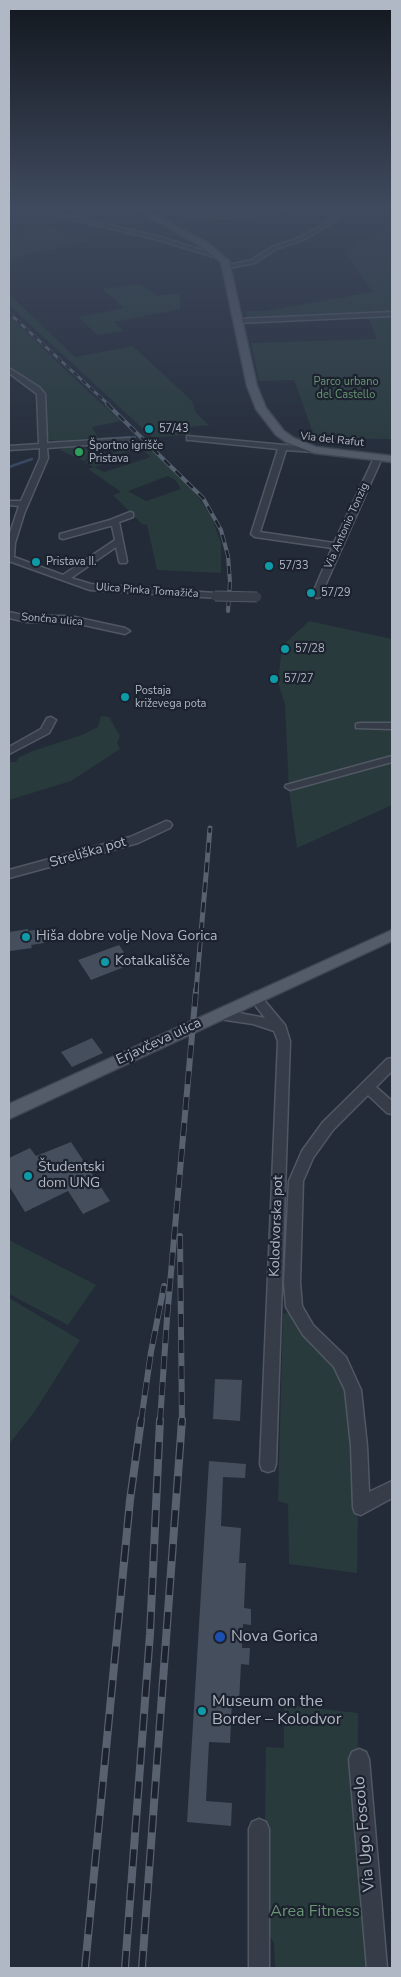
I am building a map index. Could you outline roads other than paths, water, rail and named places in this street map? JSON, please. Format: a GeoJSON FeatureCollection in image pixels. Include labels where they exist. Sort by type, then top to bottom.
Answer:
{"type":"FeatureCollection","features":[{"type":"Feature","properties":{"kind":"main road"},"geometry":{"type":"LineString","coordinates":[[234,300],[252,386],[261,409],[280,433],[290,440],[314,450]]}},
{"type":"Feature","properties":{"kind":"main road","name":"Via del Rafut"},"geometry":{"type":"LineString","coordinates":[[314,450],[392,459]]}},
{"type":"Feature","properties":{"kind":"main road","name":"Erjavčeva ulica"},"geometry":{"type":"LineString","coordinates":[[9,1112],[392,935]]}},
{"type":"Feature","properties":{"kind":"street"},"geometry":{"type":"LineString","coordinates":[[238,320],[392,314]]}},
{"type":"Feature","properties":{"kind":"street","name":"Ulica Pinka Tomažiča"},"geometry":{"type":"LineString","coordinates":[[9,370],[41,394],[44,458],[11,543],[10,558],[12,564],[65,578],[90,587],[214,596],[257,597]]}},
{"type":"Feature","properties":{"kind":"street","name":"Via del Rafut"},"geometry":{"type":"LineString","coordinates":[[269,446],[280,433]]}},
{"type":"Feature","properties":{"kind":"street","name":"Via del Rafut"},"geometry":{"type":"LineString","coordinates":[[190,438],[314,450]]}},
{"type":"Feature","properties":{"kind":"street"},"geometry":{"type":"LineString","coordinates":[[9,448],[129,440]]}},
{"type":"Feature","properties":{"kind":"street"},"geometry":{"type":"LineString","coordinates":[[283,448],[255,534],[337,546]]}},
{"type":"Feature","properties":{"kind":"street","name":"Via Antonio Tonzig"},"geometry":{"type":"LineString","coordinates":[[317,595],[337,546],[378,458]]}},
{"type":"Feature","properties":{"kind":"street"},"geometry":{"type":"LineString","coordinates":[[9,503],[25,504]]}},
{"type":"Feature","properties":{"kind":"street"},"geometry":{"type":"LineString","coordinates":[[63,536],[114,523],[114,520],[130,515]]}},
{"type":"Feature","properties":{"kind":"street"},"geometry":{"type":"LineString","coordinates":[[114,523],[116,524],[120,540],[123,561]]}},
{"type":"Feature","properties":{"kind":"street"},"geometry":{"type":"LineString","coordinates":[[65,578],[120,540]]}},
{"type":"Feature","properties":{"kind":"street","name":"Sončna ulica"},"geometry":{"type":"LineString","coordinates":[[9,615],[27,619],[70,619],[125,631]]}},
{"type":"Feature","properties":{"kind":"street"},"geometry":{"type":"LineString","coordinates":[[9,751],[45,731],[51,720]]}},
{"type":"Feature","properties":{"kind":"street"},"geometry":{"type":"LineString","coordinates":[[360,726],[392,726]]}},
{"type":"Feature","properties":{"kind":"street"},"geometry":{"type":"LineString","coordinates":[[290,787],[392,759]]}},
{"type":"Feature","properties":{"kind":"street","name":"Streliška pot"},"geometry":{"type":"LineString","coordinates":[[9,874],[134,840],[166,825]]}},
{"type":"Feature","properties":{"kind":"street"},"geometry":{"type":"LineString","coordinates":[[255,997],[280,1028]]}},
{"type":"Feature","properties":{"kind":"street"},"geometry":{"type":"LineString","coordinates":[[220,1014],[253,1018],[280,1028]]}},
{"type":"Feature","properties":{"kind":"street","name":"Kolodvorska pot"},"geometry":{"type":"LineString","coordinates":[[268,1464],[284,1041],[280,1028]]}},
{"type":"Feature","properties":{"kind":"street"},"geometry":{"type":"LineString","coordinates":[[392,1063],[328,1126],[306,1155],[296,1181],[292,1282],[294,1308],[308,1330],[340,1362],[353,1390],[359,1446],[361,1507],[392,1489]]}},
{"type":"Feature","properties":{"kind":"street"},"geometry":{"type":"LineString","coordinates":[[368,1087],[392,1109]]}},
{"type":"Feature","properties":{"kind":"street","name":"Via Ugo Foscolo"},"geometry":{"type":"LineString","coordinates":[[359,1759],[377,1968]]}},
{"type":"Feature","properties":{"kind":"street"},"geometry":{"type":"LineString","coordinates":[[259,1828],[259,1968]]}},
{"type":"Feature","properties":{"kind":"waterway"},"geometry":{"type":"LineString","coordinates":[[101,439],[135,437]]}},
{"type":"Feature","properties":{"kind":"waterway"},"geometry":{"type":"LineString","coordinates":[[9,467],[32,459]]}},
{"type":"Feature","properties":{"kind":"railway"},"geometry":{"type":"LineString","coordinates":[[9,313],[109,405]]}},
{"type":"Feature","properties":{"kind":"railway"},"geometry":{"type":"LineString","coordinates":[[107,404],[203,498],[221,530],[228,556],[230,582],[228,611]]}},
{"type":"Feature","properties":{"kind":"railway"},"geometry":{"type":"LineString","coordinates":[[196,992],[210,828]]}},
{"type":"Feature","properties":{"kind":"railway"},"geometry":{"type":"LineString","coordinates":[[160,1421],[167,1318],[196,990]]}},
{"type":"Feature","properties":{"kind":"railway"},"geometry":{"type":"LineString","coordinates":[[180,1236],[182,1420]]}},
{"type":"Feature","properties":{"kind":"railway"},"geometry":{"type":"LineString","coordinates":[[141,1421],[151,1352],[164,1286]]}},
{"type":"Feature","properties":{"kind":"railway"},"geometry":{"type":"LineString","coordinates":[[85,1968],[130,1500],[141,1420]]}},
{"type":"Feature","properties":{"kind":"railway"},"geometry":{"type":"LineString","coordinates":[[125,1968],[150,1634],[160,1420]]}},
{"type":"Feature","properties":{"kind":"railway"},"geometry":{"type":"LineString","coordinates":[[142,1968],[182,1420]]}},
{"type":"Feature","properties":{"kind":"place","name":"57/43"},"geometry":{"type":"Point","coordinates":[149,429]}},
{"type":"Feature","properties":{"kind":"place","name":"Športno igrišče Pristava"},"geometry":{"type":"Point","coordinates":[79,452]}},
{"type":"Feature","properties":{"kind":"place","name":"Pristava II."},"geometry":{"type":"Point","coordinates":[36,562]}},
{"type":"Feature","properties":{"kind":"place","name":"57/33"},"geometry":{"type":"Point","coordinates":[269,566]}},
{"type":"Feature","properties":{"kind":"place","name":"57/29"},"geometry":{"type":"Point","coordinates":[311,593]}},
{"type":"Feature","properties":{"kind":"place","name":"57/28"},"geometry":{"type":"Point","coordinates":[285,649]}},
{"type":"Feature","properties":{"kind":"place","name":"57/27"},"geometry":{"type":"Point","coordinates":[274,679]}},
{"type":"Feature","properties":{"kind":"place","name":"Postaja križevega pota"},"geometry":{"type":"Point","coordinates":[125,697]}},
{"type":"Feature","properties":{"kind":"place","name":"Hiša dobre volje Nova Gorica"},"geometry":{"type":"Point","coordinates":[26,937]}},
{"type":"Feature","properties":{"kind":"place","name":"Kotalkališče"},"geometry":{"type":"Point","coordinates":[105,962]}},
{"type":"Feature","properties":{"kind":"place","name":"Študentski dom UNG"},"geometry":{"type":"Point","coordinates":[28,1176]}},
{"type":"Feature","properties":{"kind":"place","name":"Nova Gorica"},"geometry":{"type":"Point","coordinates":[220,1637]}},
{"type":"Feature","properties":{"kind":"place","name":"Museum on the Border – Kolodvor"},"geometry":{"type":"Point","coordinates":[202,1711]}},
{"type":"Feature","properties":{"kind":"park label","name":"Parco urbano del Castello"},"geometry":{"type":"Point","coordinates":[346,388]}},
{"type":"Feature","properties":{"kind":"park label","name":"Area Fitness"},"geometry":{"type":"Point","coordinates":[315,1912]}}]}
